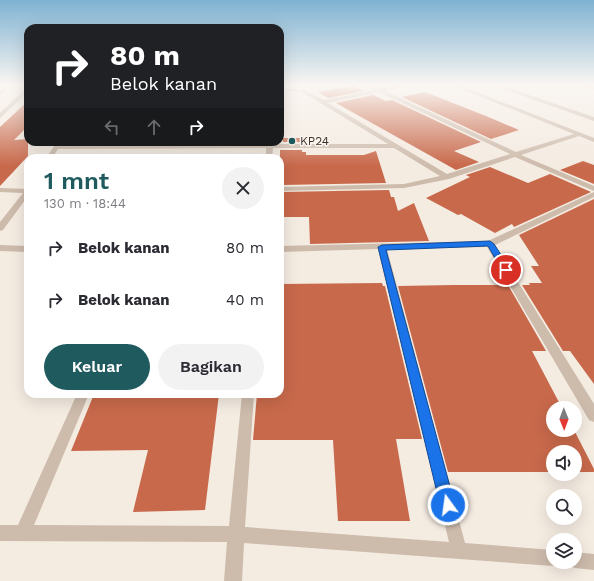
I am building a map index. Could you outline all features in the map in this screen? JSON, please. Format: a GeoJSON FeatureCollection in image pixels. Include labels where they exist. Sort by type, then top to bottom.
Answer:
{"type":"FeatureCollection","features":[{"type":"Feature","properties":{"kind":"street"},"geometry":{"type":"LineString","coordinates":[[338,111],[446,177]]}},
{"type":"Feature","properties":{"kind":"street"},"geometry":{"type":"LineString","coordinates":[[424,111],[516,155],[594,189]]}},
{"type":"Feature","properties":{"kind":"street"},"geometry":{"type":"LineString","coordinates":[[521,111],[594,140]]}},
{"type":"Feature","properties":{"kind":"street"},"geometry":{"type":"LineString","coordinates":[[571,111],[594,119]]}},
{"type":"Feature","properties":{"kind":"street"},"geometry":{"type":"LineString","coordinates":[[284,189],[404,186],[446,177],[580,134]]}},
{"type":"Feature","properties":{"kind":"street"},"geometry":{"type":"LineString","coordinates":[[284,144],[395,146]]}},
{"type":"Feature","properties":{"kind":"street"},"geometry":{"type":"LineString","coordinates":[[0,190],[24,191]]}},
{"type":"Feature","properties":{"kind":"street"},"geometry":{"type":"LineString","coordinates":[[284,249],[490,244],[594,194]]}},
{"type":"Feature","properties":{"kind":"street"},"geometry":{"type":"LineString","coordinates":[[0,228],[24,196]]}},
{"type":"Feature","properties":{"kind":"street"},"geometry":{"type":"LineString","coordinates":[[490,244],[594,416]]}},
{"type":"Feature","properties":{"kind":"street"},"geometry":{"type":"LineString","coordinates":[[382,247],[459,550]]}},
{"type":"Feature","properties":{"kind":"street"},"geometry":{"type":"LineString","coordinates":[[0,248],[24,248]]}},
{"type":"Feature","properties":{"kind":"street"},"geometry":{"type":"LineString","coordinates":[[24,534],[81,398]]}},
{"type":"Feature","properties":{"kind":"street"},"geometry":{"type":"LineString","coordinates":[[233,581],[248,398]]}},
{"type":"Feature","properties":{"kind":"street"},"geometry":{"type":"LineString","coordinates":[[0,533],[236,534],[546,557]]}},
{"type":"Feature","properties":{"kind":"street"},"geometry":{"type":"LineString","coordinates":[[582,561],[594,562]]}},
{"type":"Feature","properties":{"kind":"building"},"geometry":{"type":"Polygon","coordinates":[[[17,111],[24,111],[24,130],[14,140],[24,139],[24,146],[28,146],[28,154],[24,154],[24,160],[0,186],[0,127],[17,111]]]}},
{"type":"Feature","properties":{"kind":"building"},"geometry":{"type":"Polygon","coordinates":[[[351,111],[416,111],[481,142],[454,151],[479,162],[456,170],[351,111]]]}},
{"type":"Feature","properties":{"kind":"building"},"geometry":{"type":"Polygon","coordinates":[[[432,111],[474,111],[519,130],[491,139],[432,111]]]}},
{"type":"Feature","properties":{"kind":"building"},"geometry":{"type":"Polygon","coordinates":[[[284,138],[302,138],[302,142],[284,142],[284,138]]]}},
{"type":"Feature","properties":{"kind":"building"},"geometry":{"type":"Polygon","coordinates":[[[280,150],[302,150],[302,152],[306,152],[306,155],[364,155],[376,151],[386,183],[284,185],[284,154],[280,154],[280,150]]]}},
{"type":"Feature","properties":{"kind":"building"},"geometry":{"type":"Polygon","coordinates":[[[583,161],[594,165],[594,184],[560,170],[583,161]]]}},
{"type":"Feature","properties":{"kind":"building"},"geometry":{"type":"Polygon","coordinates":[[[490,167],[528,183],[550,174],[591,192],[514,227],[512,224],[495,233],[461,214],[458,215],[426,198],[470,177],[466,175],[490,167]]]}},
{"type":"Feature","properties":{"kind":"building"},"geometry":{"type":"Polygon","coordinates":[[[389,190],[391,197],[394,197],[398,211],[414,203],[429,241],[310,244],[309,217],[284,217],[284,192],[389,190]]]}},
{"type":"Feature","properties":{"kind":"building"},"geometry":{"type":"Polygon","coordinates":[[[594,199],[594,384],[570,351],[563,351],[522,285],[530,285],[529,283],[542,283],[531,266],[539,266],[519,235],[594,199]]]}},
{"type":"Feature","properties":{"kind":"building"},"geometry":{"type":"Polygon","coordinates":[[[382,283],[383,286],[385,286],[422,439],[396,439],[410,521],[338,521],[333,440],[253,440],[257,398],[284,398],[284,284],[382,283]]]}},
{"type":"Feature","properties":{"kind":"building"},"geometry":{"type":"Polygon","coordinates":[[[508,285],[546,351],[532,351],[558,401],[546,401],[546,437],[578,437],[582,445],[546,445],[546,472],[448,472],[398,286],[508,285]]]}},
{"type":"Feature","properties":{"kind":"building"},"geometry":{"type":"Polygon","coordinates":[[[92,398],[219,398],[205,510],[133,512],[148,450],[71,451],[92,398]]]}},
{"type":"Feature","properties":{"kind":"building"},"geometry":{"type":"Polygon","coordinates":[[[582,446],[594,469],[594,472],[582,472],[582,446]]]}},
{"type":"Feature","properties":{"kind":"place","name":"KP24"},"geometry":{"type":"Point","coordinates":[292,141]}},
{"type":"Feature","properties":{"kind":"route"},"geometry":{"type":"LineString","coordinates":[[448,505],[382,247],[490,244],[506,270]]}}]}
